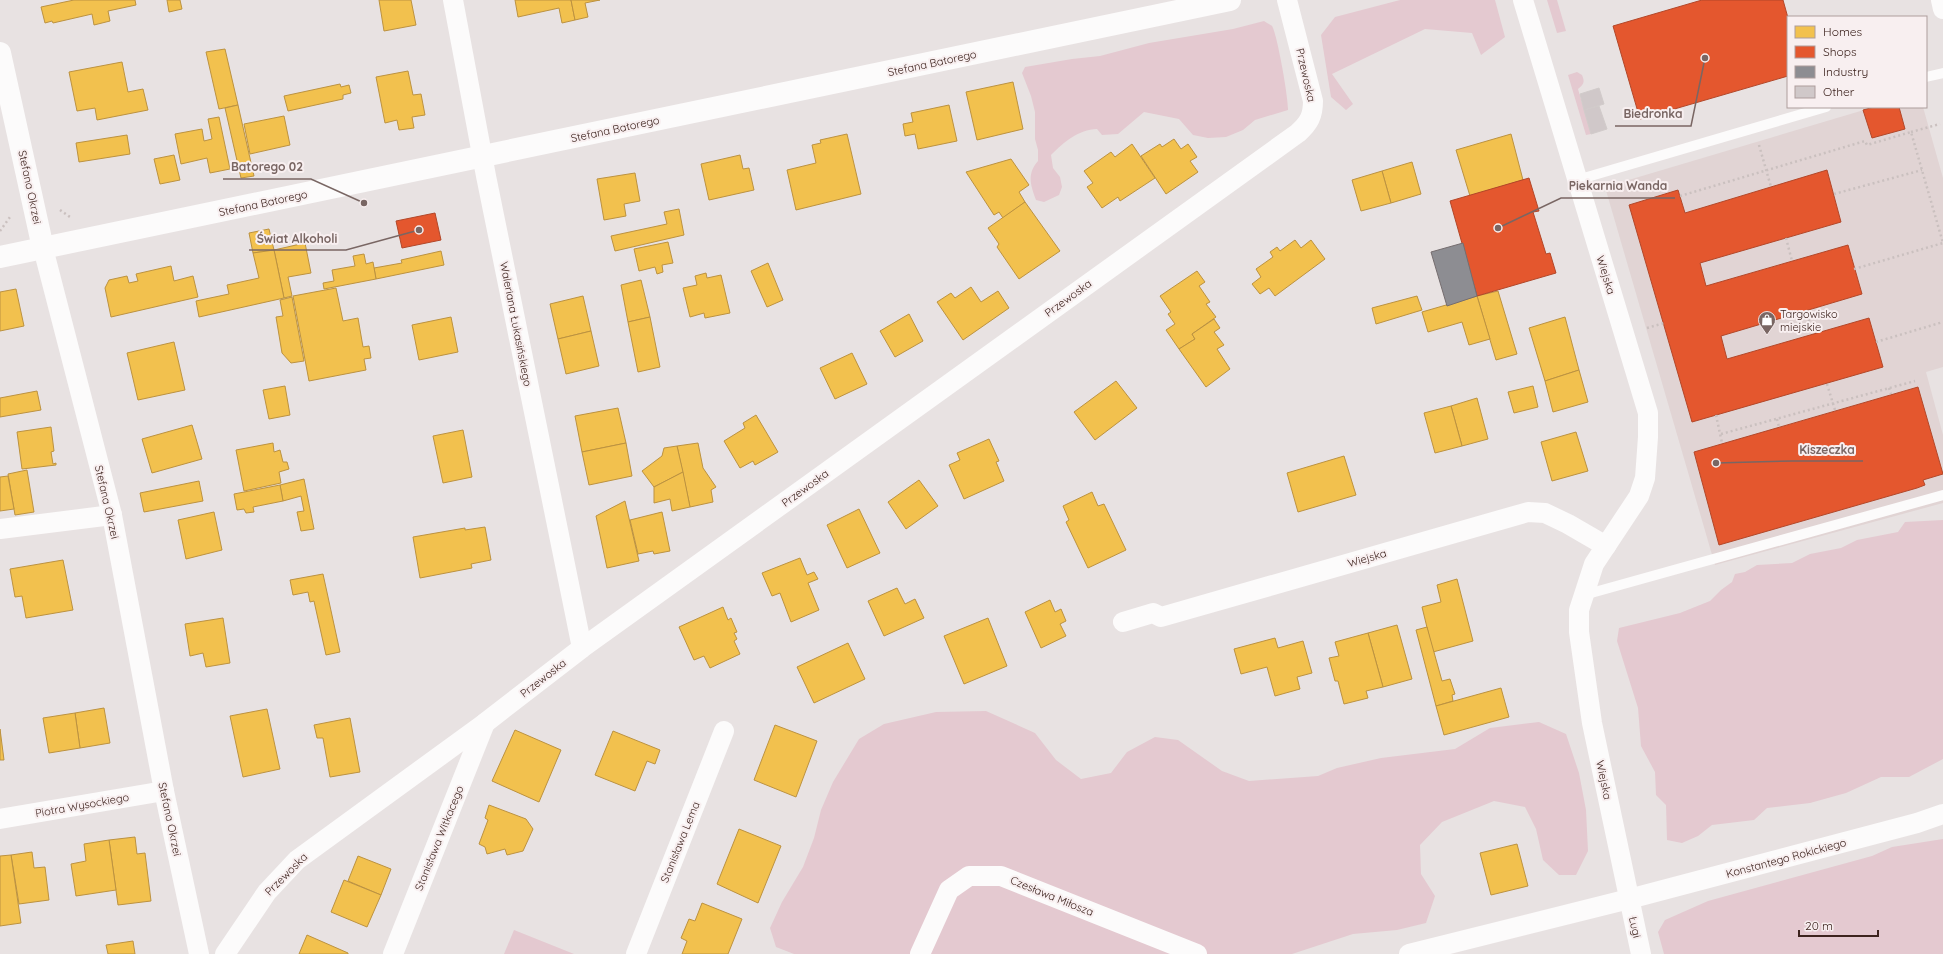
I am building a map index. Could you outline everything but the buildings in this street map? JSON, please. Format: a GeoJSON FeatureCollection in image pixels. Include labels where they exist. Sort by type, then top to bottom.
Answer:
{"type":"FeatureCollection","features":[{"type":"Feature","properties":{"kind":"street","name":"Waleriana Łukasińskiego"},"geometry":{"type":"LineString","coordinates":[[453,0],[483,158],[582,648]]}},
{"type":"Feature","properties":{"kind":"street","name":"Stefana Batorego"},"geometry":{"type":"LineString","coordinates":[[0,257],[483,158],[1230,0]]}},
{"type":"Feature","properties":{"kind":"street","name":"Przewoska"},"geometry":{"type":"LineString","coordinates":[[225,954],[267,892],[297,860],[485,723],[582,648],[1298,133],[1309,122],[1313,112],[1314,101],[1287,0]]}},
{"type":"Feature","properties":{"kind":"street","name":"Wiejska"},"geometry":{"type":"LineString","coordinates":[[1523,0],[1648,413],[1645,478],[1639,496],[1594,564],[1579,610],[1581,654],[1592,723],[1628,899]]}},
{"type":"Feature","properties":{"kind":"street"},"geometry":{"type":"LineString","coordinates":[[1941,0],[1943,9]]}},
{"type":"Feature","properties":{"kind":"street","name":"Stefana Okrzei"},"geometry":{"type":"LineString","coordinates":[[0,53],[43,248],[112,515],[164,791],[199,954]]}},
{"type":"Feature","properties":{"kind":"street","name":"Wiejska"},"geometry":{"type":"LineString","coordinates":[[1123,622],[1153,613],[1161,617],[1528,512],[1545,513],[1606,546]]}},
{"type":"Feature","properties":{"kind":"street"},"geometry":{"type":"LineString","coordinates":[[0,529],[112,515]]}},
{"type":"Feature","properties":{"kind":"street","name":"Stanisława Witkacego"},"geometry":{"type":"LineString","coordinates":[[393,954],[485,723]]}},
{"type":"Feature","properties":{"kind":"street","name":"Stanisława Lema"},"geometry":{"type":"LineString","coordinates":[[636,954],[724,731]]}},
{"type":"Feature","properties":{"kind":"street","name":"Piotra Wysockiego"},"geometry":{"type":"LineString","coordinates":[[0,819],[164,791]]}},
{"type":"Feature","properties":{"kind":"street","name":"Konstantego Rokickiego"},"geometry":{"type":"LineString","coordinates":[[1409,954],[1628,899],[1917,823],[1943,814]]}},
{"type":"Feature","properties":{"kind":"street","name":"Czesława Miłosza"},"geometry":{"type":"LineString","coordinates":[[920,954],[949,890],[969,876],[1001,876],[1197,954]]}},
{"type":"Feature","properties":{"kind":"street","name":"Ługi"},"geometry":{"type":"LineString","coordinates":[[1628,899],[1641,954]]}},
{"type":"Feature","properties":{"kind":"lane"},"geometry":{"type":"LineString","coordinates":[[1927,77],[1943,73]]}},
{"type":"Feature","properties":{"kind":"lane"},"geometry":{"type":"LineString","coordinates":[[1577,180],[1823,108]]}},
{"type":"Feature","properties":{"kind":"lane"},"geometry":{"type":"LineString","coordinates":[[1584,595],[1943,495]]}},
{"type":"Feature","properties":{"kind":"path"},"geometry":{"type":"LineString","coordinates":[[1680,196],[1865,140],[1867,145],[1940,124]]}},
{"type":"Feature","properties":{"kind":"path"},"geometry":{"type":"LineString","coordinates":[[1854,269],[1943,243],[1911,132]]}},
{"type":"Feature","properties":{"kind":"path"},"geometry":{"type":"LineString","coordinates":[[1758,141],[1771,186]]}},
{"type":"Feature","properties":{"kind":"path"},"geometry":{"type":"LineString","coordinates":[[1834,194],[1922,170]]}},
{"type":"Feature","properties":{"kind":"path"},"geometry":{"type":"LineString","coordinates":[[59,209],[72,218]]}},
{"type":"Feature","properties":{"kind":"path"},"geometry":{"type":"LineString","coordinates":[[0,231],[14,211]]}},
{"type":"Feature","properties":{"kind":"path"},"geometry":{"type":"LineString","coordinates":[[1786,238],[1792,261]]}},
{"type":"Feature","properties":{"kind":"path"},"geometry":{"type":"LineString","coordinates":[[1806,310],[1813,334]]}},
{"type":"Feature","properties":{"kind":"path"},"geometry":{"type":"LineString","coordinates":[[1876,342],[1943,322]]}},
{"type":"Feature","properties":{"kind":"path"},"geometry":{"type":"LineString","coordinates":[[1645,328],[1664,323]]}},
{"type":"Feature","properties":{"kind":"path"},"geometry":{"type":"LineString","coordinates":[[1720,434],[1915,381]]}},
{"type":"Feature","properties":{"kind":"path"},"geometry":{"type":"LineString","coordinates":[[1827,384],[1835,410]]}},
{"type":"Feature","properties":{"kind":"path"},"geometry":{"type":"LineString","coordinates":[[1889,388],[1891,394]]}},
{"type":"Feature","properties":{"kind":"path"},"geometry":{"type":"LineString","coordinates":[[1716,415],[1722,443]]}},
{"type":"Feature","properties":{"kind":"path"},"geometry":{"type":"LineString","coordinates":[[1777,419],[1779,426]]}},
{"type":"Feature","properties":{"kind":"shaded area"},"geometry":{"type":"Polygon","coordinates":[[[1400,0],[1495,0],[1505,37],[1481,55],[1472,33],[1425,29],[1332,74],[1353,104],[1346,110],[1331,97],[1321,35],[1335,17],[1400,0]]]}},
{"type":"Feature","properties":{"kind":"shaded area"},"geometry":{"type":"Polygon","coordinates":[[[1547,0],[1557,0],[1566,31],[1557,33],[1547,0]]]}},
{"type":"Feature","properties":{"kind":"shaded area"},"geometry":{"type":"Polygon","coordinates":[[[1264,21],[1272,26],[1277,41],[1285,81],[1288,110],[1255,120],[1243,130],[1226,137],[1208,138],[1193,135],[1179,119],[1144,112],[1118,134],[1102,135],[1097,129],[1078,134],[1061,145],[1051,155],[1053,168],[1060,177],[1062,187],[1059,195],[1044,202],[1036,200],[1031,184],[1032,170],[1038,161],[1038,150],[1035,139],[1035,112],[1031,96],[1022,73],[1025,67],[1100,56],[1149,43],[1233,29],[1264,21]]]}},
{"type":"Feature","properties":{"kind":"shaded area"},"geometry":{"type":"Polygon","coordinates":[[[1577,72],[1582,75],[1584,81],[1578,89],[1591,134],[1586,135],[1568,75],[1577,72]]]}},
{"type":"Feature","properties":{"kind":"shaded area","name":"Targowisko miejskie"},"geometry":{"type":"Polygon","coordinates":[[[1871,108],[1923,108],[1943,178],[1943,367],[1926,372],[1943,435],[1943,474],[1943,503],[1715,565],[1605,187],[1871,108]],[[1827,170],[1685,213],[1678,190],[1629,205],[1716,415],[1882,367],[1869,318],[1727,359],[1721,336],[1862,294],[1848,245],[1706,286],[1700,263],[1841,222],[1827,170]],[[1918,387],[1694,452],[1719,545],[1917,488],[1925,485],[1923,480],[1943,474],[1918,387]]]}},
{"type":"Feature","properties":{"kind":"shaded area"},"geometry":{"type":"Polygon","coordinates":[[[1943,520],[1943,759],[1909,777],[1881,777],[1846,793],[1810,803],[1767,808],[1754,820],[1712,825],[1698,836],[1682,843],[1667,840],[1666,805],[1656,795],[1655,772],[1641,746],[1638,708],[1617,641],[1619,628],[1680,613],[1710,601],[1732,582],[1735,574],[1745,572],[1757,565],[1792,563],[1810,554],[1841,548],[1857,540],[1898,532],[1905,522],[1943,520]]]}},
{"type":"Feature","properties":{"kind":"shaded area"},"geometry":{"type":"Polygon","coordinates":[[[986,711],[1035,733],[1056,760],[1081,779],[1111,773],[1127,752],[1155,737],[1178,740],[1222,771],[1249,781],[1318,776],[1337,768],[1381,758],[1455,749],[1490,728],[1539,722],[1566,734],[1579,773],[1586,810],[1588,851],[1576,875],[1559,875],[1543,860],[1536,829],[1525,807],[1494,801],[1442,822],[1420,845],[1421,874],[1435,896],[1426,923],[1397,930],[1353,934],[1292,954],[794,954],[776,947],[770,928],[782,902],[803,867],[814,838],[821,810],[833,782],[859,739],[884,724],[936,712],[986,711]]]}},
{"type":"Feature","properties":{"kind":"shaded area"},"geometry":{"type":"Polygon","coordinates":[[[1943,839],[1943,954],[1664,954],[1658,932],[1665,920],[1708,901],[1872,856],[1892,847],[1943,839]]]}},
{"type":"Feature","properties":{"kind":"shaded area"},"geometry":{"type":"Polygon","coordinates":[[[514,930],[574,954],[504,954],[514,930]]]}},
{"type":"Feature","properties":{"kind":"place","name":"Biedronka"},"geometry":{"type":"Point","coordinates":[1705,58]}},
{"type":"Feature","properties":{"kind":"place","name":"Batorego 02"},"geometry":{"type":"Point","coordinates":[364,203]}},
{"type":"Feature","properties":{"kind":"place","name":"Piekarnia Wanda"},"geometry":{"type":"Point","coordinates":[1498,228]}},
{"type":"Feature","properties":{"kind":"place","name":"Świat Alkoholi"},"geometry":{"type":"Point","coordinates":[419,230]}},
{"type":"Feature","properties":{"kind":"place","name":"Targowisko miejskie"},"geometry":{"type":"Point","coordinates":[1767,335]}},
{"type":"Feature","properties":{"kind":"place","name":"Kiszeczka"},"geometry":{"type":"Point","coordinates":[1716,463]}}]}
